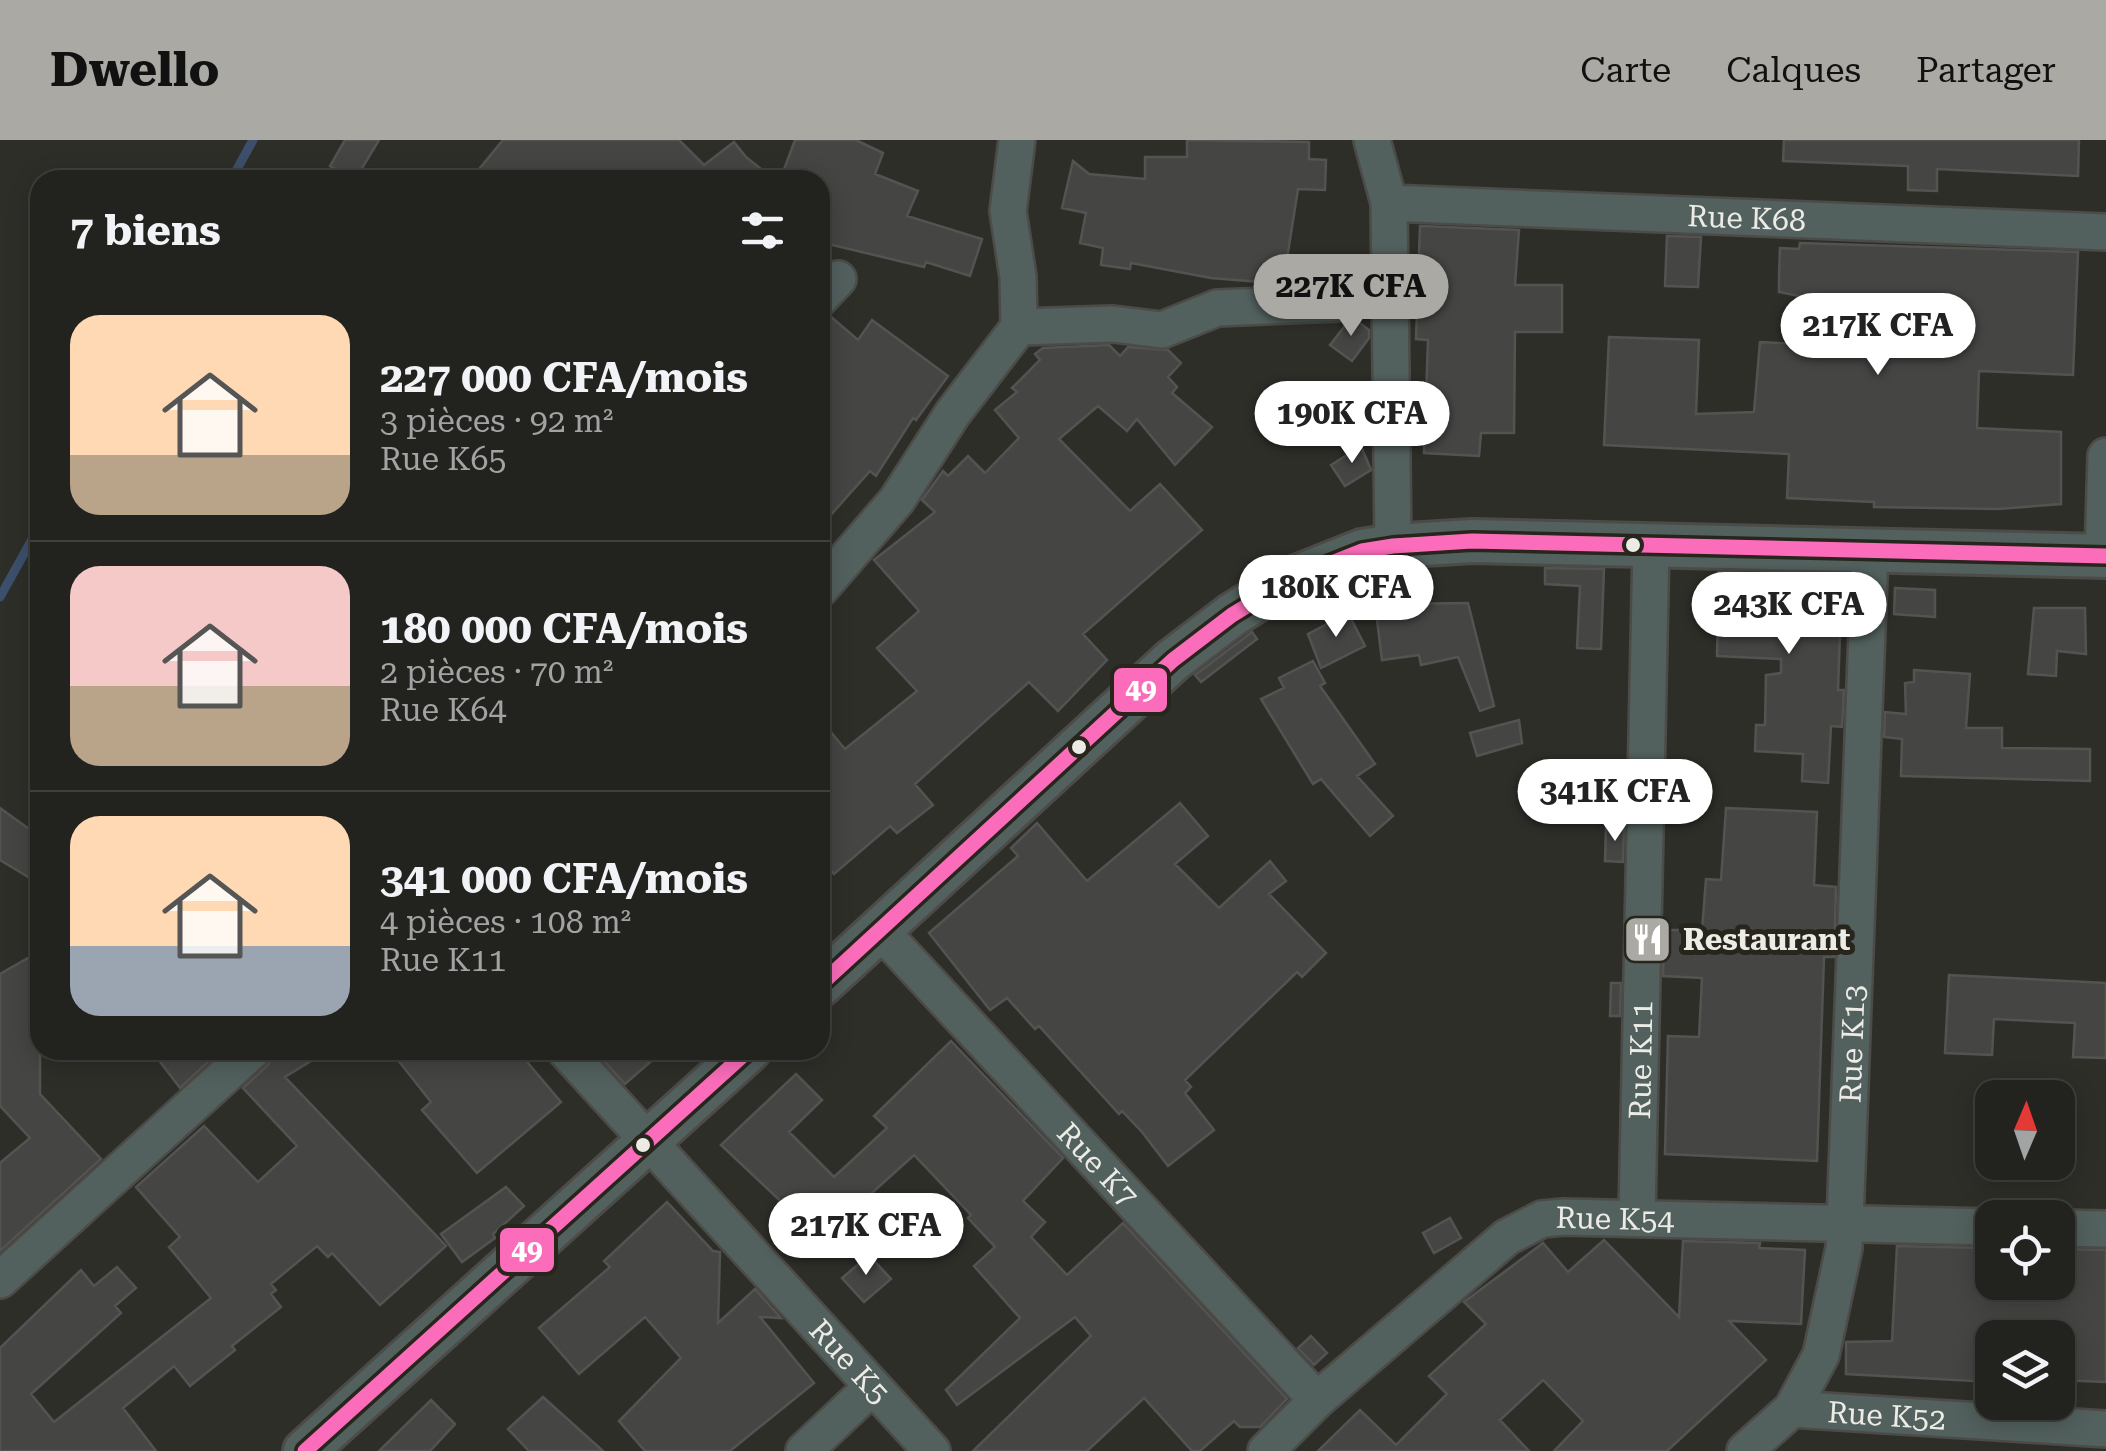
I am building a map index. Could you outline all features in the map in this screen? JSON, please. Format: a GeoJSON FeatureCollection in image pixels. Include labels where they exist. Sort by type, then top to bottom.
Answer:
{"type":"FeatureCollection","features":[{"type":"Feature","properties":{"kind":"street"},"geometry":{"type":"LineString","coordinates":[[830,577],[897,500],[952,413],[1019,327],[1018,276],[1008,211],[1017,140]]}},
{"type":"Feature","properties":{"kind":"street"},"geometry":{"type":"LineString","coordinates":[[1372,140],[1389,203],[1393,546]]}},
{"type":"Feature","properties":{"kind":"street","name":"Rue K68"},"geometry":{"type":"LineString","coordinates":[[1389,203],[2106,232]]}},
{"type":"Feature","properties":{"kind":"street"},"geometry":{"type":"LineString","coordinates":[[1019,327],[1113,324],[1162,330],[1217,308],[1339,303],[1390,287]]}},
{"type":"Feature","properties":{"kind":"street"},"geometry":{"type":"LineString","coordinates":[[830,976],[1172,660],[1232,615],[1289,580],[1362,551],[1472,541],[2104,556],[2106,456]]}},
{"type":"Feature","properties":{"kind":"street","name":"Rue K11"},"geometry":{"type":"LineString","coordinates":[[1638,1215],[1651,545]]}},
{"type":"Feature","properties":{"kind":"street","name":"Rue K13"},"geometry":{"type":"LineString","coordinates":[[1792,1409],[1821,1354],[1847,1223],[1870,550]]}},
{"type":"Feature","properties":{"kind":"street","name":"Rue K7"},"geometry":{"type":"LineString","coordinates":[[880,930],[1318,1400]]}},
{"type":"Feature","properties":{"kind":"street"},"geometry":{"type":"LineString","coordinates":[[0,1280],[242,1060]]}},
{"type":"Feature","properties":{"kind":"street","name":"Rue K5"},"geometry":{"type":"LineString","coordinates":[[574,1060],[932,1451]]}},
{"type":"Feature","properties":{"kind":"street"},"geometry":{"type":"LineString","coordinates":[[305,1451],[738,1060]]}},
{"type":"Feature","properties":{"kind":"street","name":"Rue K54"},"geometry":{"type":"LineString","coordinates":[[1266,1451],[1318,1400],[1522,1226],[1542,1219],[1638,1215],[1975,1226]]}},
{"type":"Feature","properties":{"kind":"street"},"geometry":{"type":"LineString","coordinates":[[2075,1229],[2106,1230]]}},
{"type":"Feature","properties":{"kind":"street"},"geometry":{"type":"LineString","coordinates":[[804,1451],[872,1388]]}},
{"type":"Feature","properties":{"kind":"street","name":"Rue K52"},"geometry":{"type":"LineString","coordinates":[[1745,1451],[1792,1409],[2106,1429]]}},
{"type":"Feature","properties":{"kind":"building"},"geometry":{"type":"Polygon","coordinates":[[[345,140],[379,140],[361,170],[337,170],[330,166],[345,140]]]}},
{"type":"Feature","properties":{"kind":"building"},"geometry":{"type":"Polygon","coordinates":[[[503,140],[679,140],[704,165],[734,142],[762,170],[478,170],[503,140]]]}},
{"type":"Feature","properties":{"kind":"building"},"geometry":{"type":"Polygon","coordinates":[[[795,140],[856,140],[883,153],[875,174],[918,191],[907,216],[982,239],[970,276],[926,262],[924,267],[830,244],[830,170],[784,170],[795,140]]]}},
{"type":"Feature","properties":{"kind":"building"},"geometry":{"type":"Polygon","coordinates":[[[1187,140],[1309,142],[1309,159],[1326,160],[1325,190],[1298,189],[1283,284],[1211,278],[1131,263],[1130,269],[1101,265],[1103,248],[1080,243],[1086,213],[1062,208],[1073,161],[1089,174],[1145,179],[1145,157],[1187,157],[1187,140]]]}},
{"type":"Feature","properties":{"kind":"building"},"geometry":{"type":"Polygon","coordinates":[[[1784,140],[2079,140],[2078,176],[1937,169],[1937,191],[1908,190],[1908,166],[1783,161],[1784,140]]]}},
{"type":"Feature","properties":{"kind":"building"},"geometry":{"type":"Polygon","coordinates":[[[1420,226],[1519,230],[1515,285],[1562,285],[1562,332],[1515,332],[1514,433],[1481,433],[1479,456],[1424,453],[1428,340],[1416,339],[1420,226]]]}},
{"type":"Feature","properties":{"kind":"building"},"geometry":{"type":"Polygon","coordinates":[[[1667,236],[1701,237],[1698,287],[1665,286],[1667,236]]]}},
{"type":"Feature","properties":{"kind":"building"},"geometry":{"type":"Polygon","coordinates":[[[1800,243],[2078,252],[2073,375],[1979,371],[1977,428],[2061,432],[2061,504],[1998,509],[1874,507],[1874,502],[1787,498],[1789,454],[1604,445],[1609,337],[1699,340],[1696,414],[1754,412],[1760,342],[1797,344],[1799,296],[1779,292],[1779,275],[1780,248],[1799,249],[1800,243]]]}},
{"type":"Feature","properties":{"kind":"building"},"geometry":{"type":"Polygon","coordinates":[[[830,316],[858,340],[872,320],[948,376],[916,420],[913,418],[876,476],[870,471],[830,516],[830,316]]]}},
{"type":"Feature","properties":{"kind":"building"},"geometry":{"type":"Polygon","coordinates":[[[1356,320],[1369,330],[1369,338],[1352,361],[1330,345],[1347,323],[1356,320]]]}},
{"type":"Feature","properties":{"kind":"building"},"geometry":{"type":"Polygon","coordinates":[[[1109,345],[1120,356],[1128,347],[1168,350],[1181,363],[1168,377],[1177,387],[1172,393],[1212,427],[1175,465],[1137,419],[1127,431],[1098,406],[1059,439],[1130,511],[1160,484],[1202,530],[1083,634],[1107,660],[1058,711],[1029,682],[915,784],[933,805],[897,833],[890,826],[834,874],[830,869],[830,731],[845,749],[917,691],[877,648],[919,611],[874,560],[935,512],[922,500],[943,471],[948,476],[968,456],[985,473],[1019,438],[995,410],[1017,392],[1012,388],[1040,360],[1035,354],[1043,348],[1109,345]]]}},
{"type":"Feature","properties":{"kind":"building"},"geometry":{"type":"Polygon","coordinates":[[[1361,446],[1371,470],[1345,486],[1331,465],[1361,446]]]}},
{"type":"Feature","properties":{"kind":"building"},"geometry":{"type":"Polygon","coordinates":[[[1545,568],[1604,569],[1601,649],[1577,648],[1580,586],[1545,584],[1545,568]]]}},
{"type":"Feature","properties":{"kind":"building"},"geometry":{"type":"Polygon","coordinates":[[[1719,572],[1842,575],[1838,690],[1844,690],[1842,727],[1831,726],[1828,783],[1802,781],[1803,754],[1755,751],[1756,725],[1765,725],[1766,675],[1781,673],[1781,659],[1717,656],[1719,572]]]}},
{"type":"Feature","properties":{"kind":"building"},"geometry":{"type":"Polygon","coordinates":[[[1895,588],[1935,590],[1935,617],[1894,614],[1895,588]]]}},
{"type":"Feature","properties":{"kind":"building"},"geometry":{"type":"Polygon","coordinates":[[[1468,603],[1494,706],[1480,711],[1458,657],[1421,665],[1419,655],[1382,660],[1377,620],[1392,613],[1392,604],[1468,603]]]}},
{"type":"Feature","properties":{"kind":"building"},"geometry":{"type":"Polygon","coordinates":[[[2034,608],[2085,608],[2086,654],[2057,651],[2056,676],[2028,674],[2034,608]]]}},
{"type":"Feature","properties":{"kind":"building"},"geometry":{"type":"Polygon","coordinates":[[[1348,613],[1365,646],[1321,668],[1308,634],[1348,613]]]}},
{"type":"Feature","properties":{"kind":"building"},"geometry":{"type":"Polygon","coordinates":[[[1252,632],[1257,639],[1201,682],[1195,675],[1252,632]]]}},
{"type":"Feature","properties":{"kind":"building"},"geometry":{"type":"Polygon","coordinates":[[[1313,661],[1325,683],[1320,686],[1375,764],[1357,776],[1393,816],[1370,836],[1321,779],[1313,784],[1261,699],[1284,688],[1279,678],[1313,661]]]}},
{"type":"Feature","properties":{"kind":"building"},"geometry":{"type":"Polygon","coordinates":[[[1914,670],[1970,674],[1966,728],[2002,728],[2002,748],[2090,749],[2090,781],[1901,776],[1902,739],[1884,737],[1885,712],[1906,714],[1905,683],[1914,682],[1914,670]]]}},
{"type":"Feature","properties":{"kind":"building"},"geometry":{"type":"Polygon","coordinates":[[[1519,720],[1522,743],[1477,756],[1470,733],[1519,720]]]}},
{"type":"Feature","properties":{"kind":"building"},"geometry":{"type":"Polygon","coordinates":[[[1180,803],[1208,836],[1175,864],[1219,908],[1270,861],[1286,881],[1269,894],[1326,953],[1302,977],[1297,972],[1185,1080],[1191,1087],[1185,1093],[1214,1130],[1168,1166],[1142,1132],[1122,1111],[1119,1114],[1039,1026],[1035,1029],[1007,998],[990,1010],[929,933],[1018,856],[1011,848],[1037,823],[1087,881],[1180,803]]]}},
{"type":"Feature","properties":{"kind":"building"},"geometry":{"type":"Polygon","coordinates":[[[0,808],[30,830],[30,878],[0,860],[0,808]]]}},
{"type":"Feature","properties":{"kind":"building"},"geometry":{"type":"Polygon","coordinates":[[[1726,808],[1817,812],[1814,885],[1836,887],[1834,957],[1824,957],[1817,1161],[1665,1154],[1668,1036],[1699,1037],[1702,978],[1663,976],[1664,930],[1702,930],[1706,879],[1721,880],[1726,808]]]}},
{"type":"Feature","properties":{"kind":"building"},"geometry":{"type":"Polygon","coordinates":[[[1606,826],[1624,827],[1623,862],[1605,861],[1606,826]]]}},
{"type":"Feature","properties":{"kind":"building"},"geometry":{"type":"Polygon","coordinates":[[[28,958],[30,962],[30,1060],[40,1060],[40,1094],[101,1159],[0,1251],[0,1163],[30,1138],[0,1106],[0,974],[28,958]]]}},
{"type":"Feature","properties":{"kind":"building"},"geometry":{"type":"Polygon","coordinates":[[[1949,975],[2106,983],[2106,1058],[2073,1057],[2075,1023],[1994,1019],[1992,1055],[1945,1053],[1949,975]]]}},
{"type":"Feature","properties":{"kind":"building"},"geometry":{"type":"Polygon","coordinates":[[[1611,983],[1621,983],[1620,1016],[1610,1016],[1611,983]]]}},
{"type":"Feature","properties":{"kind":"building"},"geometry":{"type":"Polygon","coordinates":[[[951,1041],[1063,1158],[1023,1201],[1045,1222],[1031,1237],[1067,1275],[1123,1223],[1287,1399],[1260,1427],[1240,1427],[1234,1421],[1200,1451],[1192,1451],[1144,1398],[1087,1451],[973,1451],[1091,1336],[1075,1317],[957,1405],[946,1390],[1020,1318],[974,1266],[995,1247],[968,1218],[971,1215],[914,1155],[832,1229],[803,1197],[790,1210],[721,1145],[796,1074],[822,1100],[789,1132],[834,1177],[887,1128],[874,1116],[951,1041]]]}},
{"type":"Feature","properties":{"kind":"building"},"geometry":{"type":"Polygon","coordinates":[[[159,1060],[210,1060],[180,1088],[159,1060]]]}},
{"type":"Feature","properties":{"kind":"building"},"geometry":{"type":"Polygon","coordinates":[[[270,1060],[313,1060],[285,1077],[446,1246],[380,1305],[332,1253],[328,1257],[317,1246],[271,1284],[276,1290],[271,1294],[281,1307],[232,1346],[235,1350],[190,1386],[174,1366],[123,1408],[156,1451],[0,1451],[0,1348],[81,1270],[94,1286],[117,1267],[136,1288],[115,1306],[121,1313],[31,1394],[54,1422],[211,1298],[169,1247],[180,1237],[136,1187],[204,1126],[258,1182],[297,1146],[243,1088],[270,1060]]]}},
{"type":"Feature","properties":{"kind":"building"},"geometry":{"type":"Polygon","coordinates":[[[398,1060],[525,1060],[561,1102],[477,1173],[422,1110],[431,1102],[398,1060]]]}},
{"type":"Feature","properties":{"kind":"building"},"geometry":{"type":"Polygon","coordinates":[[[603,1060],[653,1060],[625,1084],[603,1060]]]}},
{"type":"Feature","properties":{"kind":"building"},"geometry":{"type":"Polygon","coordinates":[[[506,1187],[524,1206],[493,1234],[495,1238],[462,1262],[441,1234],[506,1187]]]}},
{"type":"Feature","properties":{"kind":"building"},"geometry":{"type":"Polygon","coordinates":[[[667,1202],[713,1251],[720,1252],[718,1323],[755,1289],[781,1318],[760,1317],[814,1383],[730,1451],[645,1451],[619,1421],[681,1358],[645,1317],[579,1374],[539,1328],[610,1267],[604,1261],[667,1202]]]}},
{"type":"Feature","properties":{"kind":"building"},"geometry":{"type":"Polygon","coordinates":[[[1450,1218],[1461,1238],[1434,1253],[1423,1233],[1450,1218]]]}},
{"type":"Feature","properties":{"kind":"building"},"geometry":{"type":"Polygon","coordinates":[[[1604,1240],[1679,1317],[1683,1241],[1760,1243],[1759,1248],[1805,1250],[1801,1324],[1729,1321],[1766,1360],[1667,1451],[1554,1451],[1583,1421],[1543,1380],[1500,1420],[1529,1451],[1318,1451],[1360,1410],[1396,1445],[1447,1394],[1429,1376],[1486,1324],[1464,1302],[1543,1243],[1568,1272],[1604,1240]]]}},
{"type":"Feature","properties":{"kind":"building"},"geometry":{"type":"Polygon","coordinates":[[[1897,1246],[1975,1248],[1975,1300],[2075,1300],[2075,1249],[2106,1250],[2106,1382],[2075,1381],[2075,1320],[1975,1320],[1975,1381],[1846,1374],[1846,1342],[1892,1341],[1897,1246]]]}},
{"type":"Feature","properties":{"kind":"building"},"geometry":{"type":"Polygon","coordinates":[[[869,1255],[891,1279],[864,1302],[842,1278],[869,1255]]]}},
{"type":"Feature","properties":{"kind":"building"},"geometry":{"type":"Polygon","coordinates":[[[1311,1336],[1327,1353],[1314,1365],[1298,1348],[1311,1336]]]}},
{"type":"Feature","properties":{"kind":"building"},"geometry":{"type":"Polygon","coordinates":[[[543,1397],[603,1451],[529,1451],[508,1429],[543,1397]]]}},
{"type":"Feature","properties":{"kind":"building"},"geometry":{"type":"Polygon","coordinates":[[[431,1400],[455,1424],[430,1451],[379,1451],[431,1400]]]}},
{"type":"Feature","properties":{"kind":"waterway"},"geometry":{"type":"LineString","coordinates":[[236,170],[253,140]]}},
{"type":"Feature","properties":{"kind":"waterway"},"geometry":{"type":"LineString","coordinates":[[0,597],[30,543]]}},
{"type":"Feature","properties":{"kind":"transit line","name":"49"},"geometry":{"type":"LineString","coordinates":[[830,976],[1173,660],[1232,615],[1289,580],[1362,551],[1472,541],[2106,556]]}},
{"type":"Feature","properties":{"kind":"transit line","name":"49"},"geometry":{"type":"LineString","coordinates":[[305,1451],[738,1060]]}},
{"type":"Feature","properties":{"kind":"place","name":"Restaurant"},"geometry":{"type":"Point","coordinates":[1648,939]}}]}
